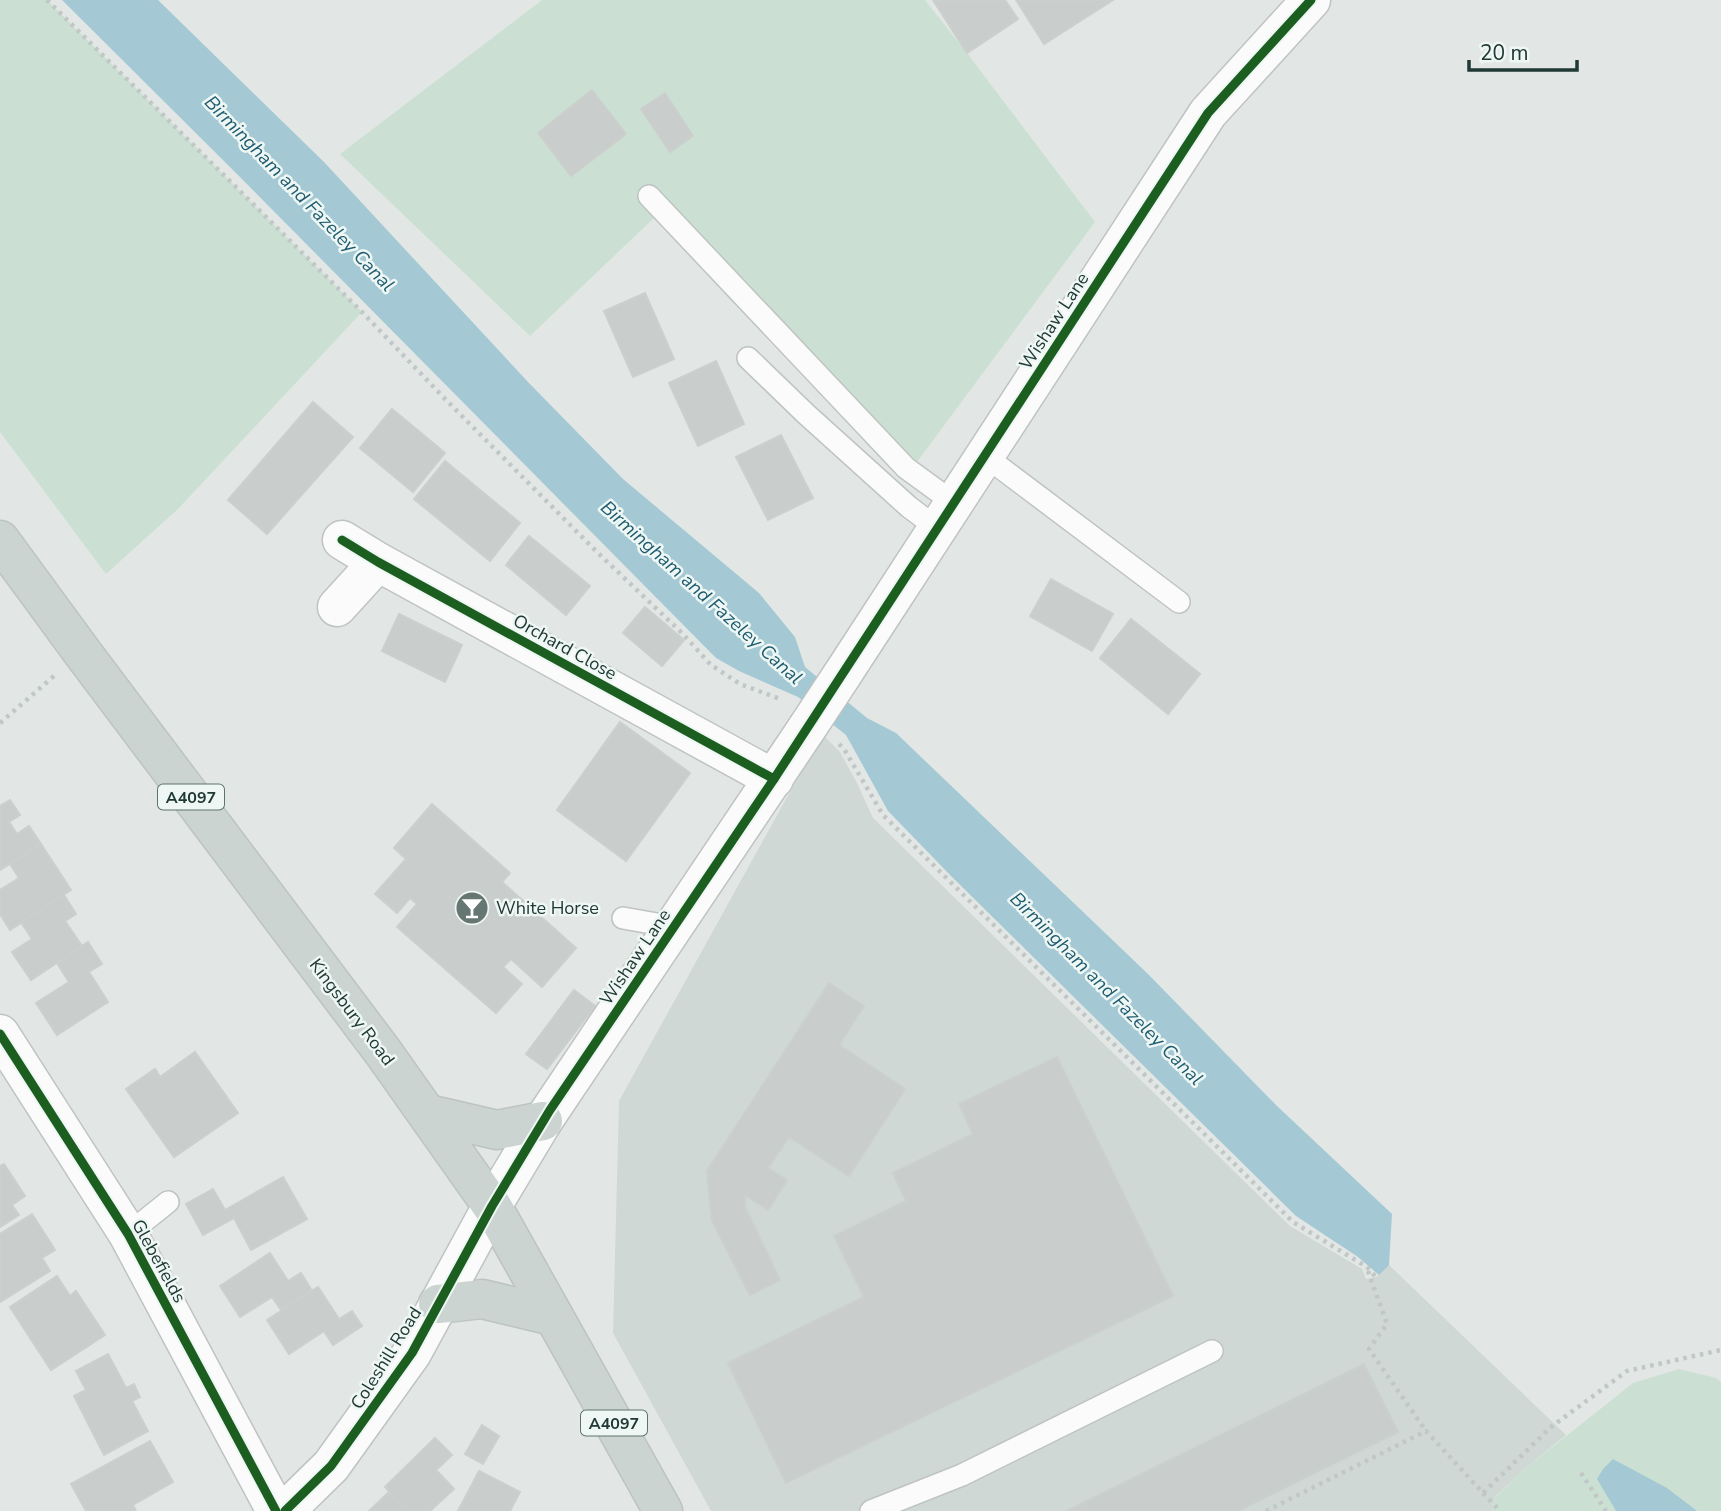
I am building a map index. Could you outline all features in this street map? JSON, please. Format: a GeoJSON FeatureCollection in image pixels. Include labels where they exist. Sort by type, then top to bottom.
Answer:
{"type":"FeatureCollection","features":[{"type":"Feature","properties":{"kind":"main road","name":"Kingsbury Road"},"geometry":{"type":"LineString","coordinates":[[0,540],[383,1052],[492,1206],[663,1511]]}},
{"type":"Feature","properties":{"kind":"main road"},"geometry":{"type":"LineString","coordinates":[[428,1114],[497,1130],[543,1121]]}},
{"type":"Feature","properties":{"kind":"main road"},"geometry":{"type":"LineString","coordinates":[[438,1304],[482,1299],[554,1316]]}},
{"type":"Feature","properties":{"kind":"street","name":"Wishaw Lane"},"geometry":{"type":"LineString","coordinates":[[492,1206],[543,1121],[774,779],[1208,113],[1311,0]]}},
{"type":"Feature","properties":{"kind":"street","name":"Orchard Close"},"geometry":{"type":"LineString","coordinates":[[342,540],[774,779]]}},
{"type":"Feature","properties":{"kind":"street"},"geometry":{"type":"LineString","coordinates":[[337,607],[378,562]]}},
{"type":"Feature","properties":{"kind":"street","name":"Glebefields"},"geometry":{"type":"LineString","coordinates":[[0,1034],[128,1234],[276,1511]]}},
{"type":"Feature","properties":{"kind":"street","name":"Coleshill Road"},"geometry":{"type":"LineString","coordinates":[[285,1511],[331,1466],[412,1353],[492,1206]]}},
{"type":"Feature","properties":{"kind":"lane"},"geometry":{"type":"LineString","coordinates":[[649,196],[906,468],[945,516]]}},
{"type":"Feature","properties":{"kind":"lane"},"geometry":{"type":"LineString","coordinates":[[748,358],[909,507],[945,516]]}},
{"type":"Feature","properties":{"kind":"lane"},"geometry":{"type":"LineString","coordinates":[[985,456],[1179,602]]}},
{"type":"Feature","properties":{"kind":"lane"},"geometry":{"type":"LineString","coordinates":[[624,918],[674,927]]}},
{"type":"Feature","properties":{"kind":"lane"},"geometry":{"type":"LineString","coordinates":[[128,1234],[168,1202]]}},
{"type":"Feature","properties":{"kind":"lane"},"geometry":{"type":"LineString","coordinates":[[871,1511],[962,1475],[1212,1351]]}},
{"type":"Feature","properties":{"kind":"path"},"geometry":{"type":"LineString","coordinates":[[47,0],[362,312],[597,553],[682,633],[711,665],[809,723],[844,748],[883,815],[1293,1222],[1367,1267],[1376,1277]]}},
{"type":"Feature","properties":{"kind":"path"},"geometry":{"type":"LineString","coordinates":[[0,723],[82,652]]}},
{"type":"Feature","properties":{"kind":"path"},"geometry":{"type":"LineString","coordinates":[[1367,1267],[1387,1324],[1369,1349],[1426,1431],[1500,1511]]}},
{"type":"Feature","properties":{"kind":"path"},"geometry":{"type":"LineString","coordinates":[[1483,1493],[1551,1427],[1628,1371],[1721,1350]]}},
{"type":"Feature","properties":{"kind":"path"},"geometry":{"type":"LineString","coordinates":[[1266,1511],[1426,1431]]}},
{"type":"Feature","properties":{"kind":"path"},"geometry":{"type":"LineString","coordinates":[[1581,1473],[1606,1511]]}},
{"type":"Feature","properties":{"kind":"shaded area"},"geometry":{"type":"Polygon","coordinates":[[[822,734],[840,752],[873,818],[1290,1226],[1362,1269],[1366,1279],[1376,1277],[1389,1265],[1566,1435],[1495,1497],[1492,1511],[711,1511],[613,1333],[619,1101],[822,734]]]}},
{"type":"Feature","properties":{"kind":"green space"},"geometry":{"type":"Polygon","coordinates":[[[0,0],[47,0],[362,312],[178,509],[106,574],[0,432],[0,0]]]}},
{"type":"Feature","properties":{"kind":"green space"},"geometry":{"type":"Polygon","coordinates":[[[542,0],[925,0],[967,53],[1095,222],[911,470],[654,218],[530,336],[340,154],[542,0]]]}},
{"type":"Feature","properties":{"kind":"green space"},"geometry":{"type":"Polygon","coordinates":[[[1679,1369],[1716,1378],[1721,1382],[1721,1511],[1492,1511],[1495,1498],[1521,1472],[1633,1383],[1679,1369]]]}},
{"type":"Feature","properties":{"kind":"water","name":"Birmingham and Fazeley Canal"},"geometry":{"type":"Polygon","coordinates":[[[62,0],[158,0],[324,162],[528,382],[623,479],[759,593],[795,637],[805,667],[867,718],[896,733],[1148,974],[1277,1106],[1392,1214],[1389,1265],[1379,1275],[1358,1257],[1296,1216],[888,811],[846,735],[798,697],[716,658],[62,0]]]}},
{"type":"Feature","properties":{"kind":"water"},"geometry":{"type":"Polygon","coordinates":[[[1613,1459],[1667,1488],[1697,1511],[1616,1511],[1597,1479],[1613,1459]]]}},
{"type":"Feature","properties":{"kind":"building"},"geometry":{"type":"Polygon","coordinates":[[[933,0],[1005,0],[1018,19],[967,53],[933,0]]]}},
{"type":"Feature","properties":{"kind":"building"},"geometry":{"type":"Polygon","coordinates":[[[1016,0],[1113,0],[1044,44],[1016,0]]]}},
{"type":"Feature","properties":{"kind":"building"},"geometry":{"type":"Polygon","coordinates":[[[592,90],[626,134],[571,176],[538,133],[592,90]]]}},
{"type":"Feature","properties":{"kind":"building"},"geometry":{"type":"Polygon","coordinates":[[[665,93],[693,136],[670,152],[641,109],[665,93]]]}},
{"type":"Feature","properties":{"kind":"building"},"geometry":{"type":"Polygon","coordinates":[[[645,293],[674,359],[633,377],[604,311],[645,293]]]}},
{"type":"Feature","properties":{"kind":"building"},"geometry":{"type":"Polygon","coordinates":[[[716,361],[744,424],[698,446],[669,383],[716,361]]]}},
{"type":"Feature","properties":{"kind":"building"},"geometry":{"type":"Polygon","coordinates":[[[313,402],[353,437],[267,534],[228,500],[313,402]]]}},
{"type":"Feature","properties":{"kind":"building"},"geometry":{"type":"Polygon","coordinates":[[[392,409],[445,453],[413,492],[360,448],[392,409]]]}},
{"type":"Feature","properties":{"kind":"building"},"geometry":{"type":"Polygon","coordinates":[[[781,435],[813,498],[768,520],[736,457],[781,435]]]}},
{"type":"Feature","properties":{"kind":"building"},"geometry":{"type":"Polygon","coordinates":[[[445,461],[520,523],[490,561],[414,499],[445,461]]]}},
{"type":"Feature","properties":{"kind":"building"},"geometry":{"type":"Polygon","coordinates":[[[529,536],[590,586],[566,615],[506,565],[529,536]]]}},
{"type":"Feature","properties":{"kind":"building"},"geometry":{"type":"Polygon","coordinates":[[[1051,579],[1113,614],[1092,651],[1030,616],[1051,579]]]}},
{"type":"Feature","properties":{"kind":"building"},"geometry":{"type":"Polygon","coordinates":[[[645,607],[684,640],[662,666],[623,633],[645,607]]]}},
{"type":"Feature","properties":{"kind":"building"},"geometry":{"type":"Polygon","coordinates":[[[399,614],[462,645],[445,682],[382,651],[399,614]]]}},
{"type":"Feature","properties":{"kind":"building"},"geometry":{"type":"Polygon","coordinates":[[[1131,619],[1200,674],[1168,714],[1100,658],[1131,619]]]}},
{"type":"Feature","properties":{"kind":"building"},"geometry":{"type":"Polygon","coordinates":[[[620,722],[690,773],[626,861],[557,810],[620,722]]]}},
{"type":"Feature","properties":{"kind":"building"},"geometry":{"type":"Polygon","coordinates":[[[10,800],[20,815],[9,822],[17,834],[29,826],[41,844],[0,870],[0,806],[10,800]]]}},
{"type":"Feature","properties":{"kind":"building","name":"White Horse"},"geometry":{"type":"Polygon","coordinates":[[[432,804],[510,873],[502,882],[576,948],[542,987],[511,959],[503,967],[522,984],[496,1013],[397,927],[417,904],[410,898],[397,913],[375,894],[406,859],[394,848],[432,804]]]}},
{"type":"Feature","properties":{"kind":"building"},"geometry":{"type":"Polygon","coordinates":[[[41,844],[71,890],[10,930],[0,914],[0,890],[19,878],[10,864],[41,844]]]}},
{"type":"Feature","properties":{"kind":"building"},"geometry":{"type":"Polygon","coordinates":[[[64,895],[76,914],[65,921],[82,946],[31,980],[12,952],[32,939],[21,922],[64,895]]]}},
{"type":"Feature","properties":{"kind":"building"},"geometry":{"type":"Polygon","coordinates":[[[88,942],[102,964],[89,972],[108,1002],[57,1035],[36,1003],[69,982],[57,963],[88,942]]]}},
{"type":"Feature","properties":{"kind":"building"},"geometry":{"type":"Polygon","coordinates":[[[829,983],[864,1006],[839,1045],[905,1089],[849,1176],[789,1137],[768,1168],[787,1180],[768,1210],[745,1195],[745,1207],[780,1280],[750,1295],[712,1221],[707,1171],[829,983]]]}},
{"type":"Feature","properties":{"kind":"building"},"geometry":{"type":"Polygon","coordinates":[[[574,990],[595,1006],[547,1069],[526,1054],[574,990]]]}},
{"type":"Feature","properties":{"kind":"building"},"geometry":{"type":"Polygon","coordinates":[[[195,1052],[238,1113],[174,1157],[126,1089],[155,1069],[160,1077],[195,1052]]]}},
{"type":"Feature","properties":{"kind":"building"},"geometry":{"type":"Polygon","coordinates":[[[1057,1057],[1173,1296],[786,1483],[728,1363],[864,1297],[834,1236],[906,1201],[893,1173],[973,1134],[959,1104],[1057,1057]]]}},
{"type":"Feature","properties":{"kind":"building"},"geometry":{"type":"Polygon","coordinates":[[[4,1164],[25,1196],[12,1205],[19,1215],[0,1227],[0,1166],[4,1164]]]}},
{"type":"Feature","properties":{"kind":"building"},"geometry":{"type":"Polygon","coordinates":[[[283,1177],[307,1219],[251,1250],[234,1218],[203,1235],[186,1204],[213,1189],[225,1210],[283,1177]]]}},
{"type":"Feature","properties":{"kind":"building"},"geometry":{"type":"Polygon","coordinates":[[[32,1214],[55,1250],[42,1258],[50,1271],[0,1302],[0,1234],[32,1214]]]}},
{"type":"Feature","properties":{"kind":"building"},"geometry":{"type":"Polygon","coordinates":[[[270,1253],[288,1281],[301,1273],[312,1291],[281,1310],[272,1297],[240,1317],[220,1286],[270,1253]]]}},
{"type":"Feature","properties":{"kind":"building"},"geometry":{"type":"Polygon","coordinates":[[[57,1276],[70,1296],[76,1291],[105,1335],[51,1370],[10,1307],[57,1276]]]}},
{"type":"Feature","properties":{"kind":"building"},"geometry":{"type":"Polygon","coordinates":[[[318,1287],[339,1319],[352,1311],[362,1326],[333,1345],[324,1331],[289,1354],[267,1320],[318,1287]]]}},
{"type":"Feature","properties":{"kind":"building"},"geometry":{"type":"Polygon","coordinates":[[[108,1354],[126,1388],[134,1384],[140,1397],[132,1401],[148,1431],[104,1455],[74,1396],[86,1390],[76,1371],[108,1354]]]}},
{"type":"Feature","properties":{"kind":"building"},"geometry":{"type":"Polygon","coordinates":[[[1364,1364],[1398,1432],[1238,1511],[1067,1511],[1364,1364]]]}},
{"type":"Feature","properties":{"kind":"building"},"geometry":{"type":"Polygon","coordinates":[[[482,1425],[499,1436],[483,1464],[465,1454],[482,1425]]]}},
{"type":"Feature","properties":{"kind":"building"},"geometry":{"type":"Polygon","coordinates":[[[435,1438],[452,1455],[436,1470],[454,1489],[430,1511],[408,1511],[385,1487],[435,1438]]]}},
{"type":"Feature","properties":{"kind":"building"},"geometry":{"type":"Polygon","coordinates":[[[150,1441],[173,1482],[133,1505],[136,1511],[86,1511],[71,1484],[150,1441]]]}},
{"type":"Feature","properties":{"kind":"building"},"geometry":{"type":"Polygon","coordinates":[[[479,1471],[520,1492],[510,1511],[458,1511],[479,1471]]]}},
{"type":"Feature","properties":{"kind":"building"},"geometry":{"type":"Polygon","coordinates":[[[389,1492],[408,1511],[369,1511],[389,1492]]]}},
{"type":"Feature","properties":{"kind":"cycle path"},"geometry":{"type":"LineString","coordinates":[[285,1511],[331,1466],[412,1353],[492,1206],[550,1110],[774,779],[1208,113],[1311,0]]}},
{"type":"Feature","properties":{"kind":"cycle path"},"geometry":{"type":"LineString","coordinates":[[342,540],[774,779]]}},
{"type":"Feature","properties":{"kind":"cycle path"},"geometry":{"type":"LineString","coordinates":[[0,1034],[128,1234],[276,1511]]}},
{"type":"Feature","properties":{"kind":"place","name":"White Horse"},"geometry":{"type":"Point","coordinates":[472,908]}}]}
